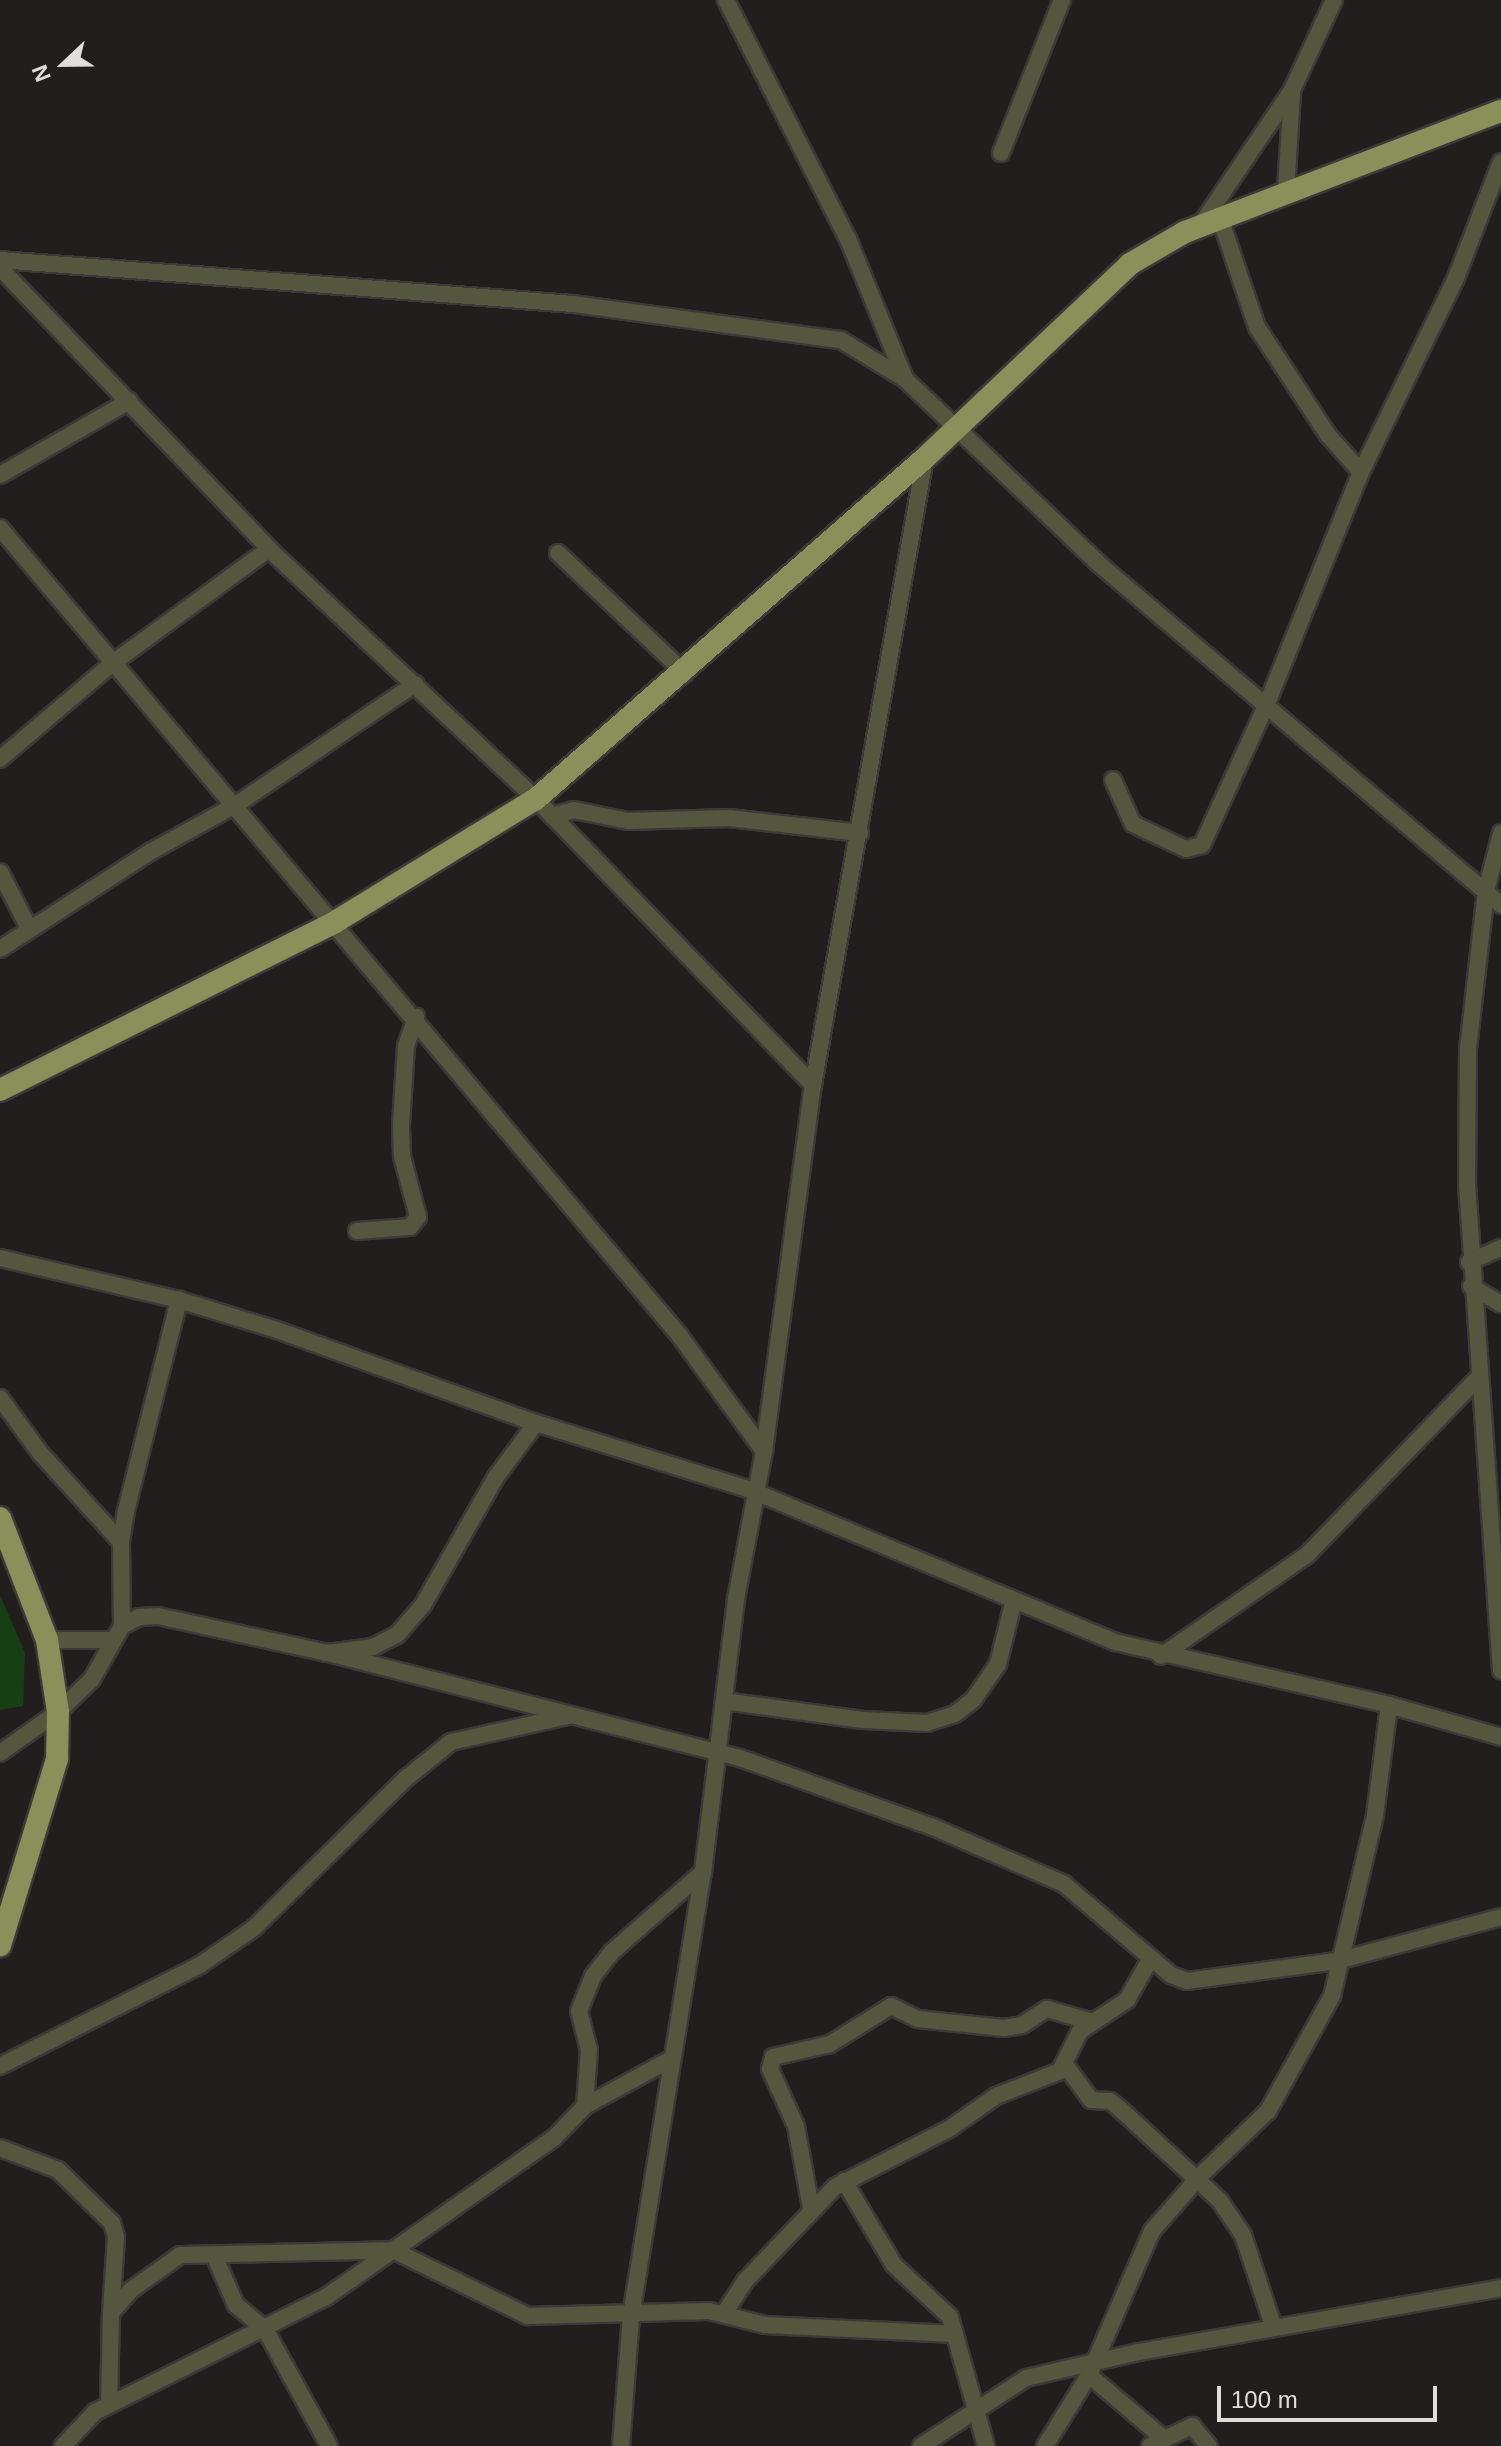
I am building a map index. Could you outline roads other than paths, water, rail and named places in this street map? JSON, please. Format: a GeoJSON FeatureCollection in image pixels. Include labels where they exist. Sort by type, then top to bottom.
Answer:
{"type":"FeatureCollection","features":[{"type":"Feature","properties":{"kind":"main road"},"geometry":{"type":"LineString","coordinates":[[0,1090],[335,922],[536,799],[685,673],[925,458],[1130,264],[1210,222],[1501,111]]}},
{"type":"Feature","properties":{"kind":"main road"},"geometry":{"type":"LineString","coordinates":[[0,1518],[47,1640],[58,1712],[57,1759],[0,1946]]}},
{"type":"Feature","properties":{"kind":"street"},"geometry":{"type":"LineString","coordinates":[[726,0],[848,239],[905,379]]}},
{"type":"Feature","properties":{"kind":"street"},"geometry":{"type":"LineString","coordinates":[[1001,153],[1062,0]]}},
{"type":"Feature","properties":{"kind":"street"},"geometry":{"type":"LineString","coordinates":[[1334,0],[1292,90],[1210,222],[1257,327],[1328,435],[1361,472]]}},
{"type":"Feature","properties":{"kind":"street"},"geometry":{"type":"LineString","coordinates":[[1286,191],[1292,90]]}},
{"type":"Feature","properties":{"kind":"street"},"geometry":{"type":"LineString","coordinates":[[1113,780],[1133,824],[1195,849],[1202,845],[1266,706],[1361,472],[1456,278],[1501,162]]}},
{"type":"Feature","properties":{"kind":"street"},"geometry":{"type":"LineString","coordinates":[[0,260],[573,304],[841,340],[905,379],[1099,564],[1501,905]]}},
{"type":"Feature","properties":{"kind":"street"},"geometry":{"type":"LineString","coordinates":[[0,268],[269,549],[536,799],[813,1085]]}},
{"type":"Feature","properties":{"kind":"street"},"geometry":{"type":"LineString","coordinates":[[0,475],[129,401]]}},
{"type":"Feature","properties":{"kind":"street"},"geometry":{"type":"LineString","coordinates":[[621,2446],[631,2316],[669,2060],[703,1872],[736,1599],[758,1493],[813,1085],[925,458]]}},
{"type":"Feature","properties":{"kind":"street"},"geometry":{"type":"LineString","coordinates":[[0,528],[416,1017],[679,1335],[764,1451]]}},
{"type":"Feature","properties":{"kind":"street"},"geometry":{"type":"LineString","coordinates":[[0,759],[114,662],[269,549]]}},
{"type":"Feature","properties":{"kind":"street"},"geometry":{"type":"LineString","coordinates":[[558,553],[685,673]]}},
{"type":"Feature","properties":{"kind":"street"},"geometry":{"type":"LineString","coordinates":[[0,949],[150,852],[237,804],[415,684]]}},
{"type":"Feature","properties":{"kind":"street"},"geometry":{"type":"LineString","coordinates":[[552,816],[574,810],[628,821],[729,818],[860,833]]}},
{"type":"Feature","properties":{"kind":"street"},"geometry":{"type":"LineString","coordinates":[[1501,833],[1486,891],[1468,1048],[1469,1262],[1477,1379],[1496,1557],[1501,1671]]}},
{"type":"Feature","properties":{"kind":"street"},"geometry":{"type":"LineString","coordinates":[[0,872],[30,930]]}},
{"type":"Feature","properties":{"kind":"street"},"geometry":{"type":"LineString","coordinates":[[357,1231],[410,1227],[418,1217],[402,1156],[401,1125],[406,1046],[416,1017]]}},
{"type":"Feature","properties":{"kind":"street"},"geometry":{"type":"LineString","coordinates":[[1469,1262],[1501,1248]]}},
{"type":"Feature","properties":{"kind":"street"},"geometry":{"type":"LineString","coordinates":[[0,1258],[179,1300],[536,1423],[758,1493],[1014,1600],[1161,1656],[1389,1705],[1501,1737]]}},
{"type":"Feature","properties":{"kind":"street"},"geometry":{"type":"LineString","coordinates":[[1471,1286],[1501,1304]]}},
{"type":"Feature","properties":{"kind":"street"},"geometry":{"type":"LineString","coordinates":[[118,1633],[121,1542],[145,1420],[179,1300]]}},
{"type":"Feature","properties":{"kind":"street"},"geometry":{"type":"LineString","coordinates":[[1161,1656],[1307,1555],[1477,1379]]}},
{"type":"Feature","properties":{"kind":"street"},"geometry":{"type":"LineString","coordinates":[[0,1398],[41,1454],[121,1542]]}},
{"type":"Feature","properties":{"kind":"street"},"geometry":{"type":"LineString","coordinates":[[328,1653],[373,1647],[397,1635],[423,1605],[496,1477],[536,1423]]}},
{"type":"Feature","properties":{"kind":"street"},"geometry":{"type":"LineString","coordinates":[[724,1701],[863,1720],[927,1723],[955,1714],[973,1700],[998,1664],[1014,1600]]}},
{"type":"Feature","properties":{"kind":"street"},"geometry":{"type":"LineString","coordinates":[[0,1753],[58,1712],[92,1679],[118,1633],[139,1617],[158,1616],[328,1653],[718,1751],[933,1827],[1046,1874],[1151,1958],[1187,1981],[1337,1961],[1501,1917]]}},
{"type":"Feature","properties":{"kind":"street"},"geometry":{"type":"LineString","coordinates":[[47,1640],[118,1633]]}},
{"type":"Feature","properties":{"kind":"street"},"geometry":{"type":"LineString","coordinates":[[1045,2446],[1091,2368],[1139,2254],[1168,2210],[1261,2119],[1299,2063],[1332,1996],[1337,1961],[1375,1815],[1389,1705]]}},
{"type":"Feature","properties":{"kind":"street"},"geometry":{"type":"LineString","coordinates":[[0,2066],[200,1965],[254,1928],[404,1780],[451,1742],[574,1715]]}},
{"type":"Feature","properties":{"kind":"street"},"geometry":{"type":"LineString","coordinates":[[585,2106],[589,2050],[579,2011],[593,1976],[612,1952],[703,1872]]}},
{"type":"Feature","properties":{"kind":"street"},"geometry":{"type":"LineString","coordinates":[[725,2312],[746,2280],[811,2208],[844,2181],[949,2129],[996,2096],[1066,2066],[1089,2021],[1127,2000],[1151,1958]]}},
{"type":"Feature","properties":{"kind":"street"},"geometry":{"type":"LineString","coordinates":[[811,2208],[796,2126],[770,2069],[773,2057],[830,2044],[891,2006],[918,2019],[1004,2028],[1022,2025],[1047,2009],[1089,2021]]}},
{"type":"Feature","properties":{"kind":"street"},"geometry":{"type":"LineString","coordinates":[[63,2446],[109,2405],[326,2297],[554,2138],[585,2106],[669,2060]]}},
{"type":"Feature","properties":{"kind":"street"},"geometry":{"type":"LineString","coordinates":[[1066,2066],[1091,2100],[1110,2101],[1199,2177],[1238,2224],[1274,2328]]}},
{"type":"Feature","properties":{"kind":"street"},"geometry":{"type":"LineString","coordinates":[[0,2148],[58,2170],[112,2223],[116,2237],[109,2405]]}},
{"type":"Feature","properties":{"kind":"street"},"geometry":{"type":"LineString","coordinates":[[844,2181],[894,2265],[950,2317],[986,2446]]}},
{"type":"Feature","properties":{"kind":"street"},"geometry":{"type":"LineString","coordinates":[[111,2313],[166,2261],[180,2255],[350,2247],[393,2250],[528,2316],[725,2312],[765,2325],[955,2334]]}},
{"type":"Feature","properties":{"kind":"street"},"geometry":{"type":"LineString","coordinates":[[214,2255],[236,2305],[265,2329],[329,2446]]}},
{"type":"Feature","properties":{"kind":"street"},"geometry":{"type":"LineString","coordinates":[[921,2446],[1026,2378],[1091,2368],[1274,2328],[1501,2288]]}},
{"type":"Feature","properties":{"kind":"street"},"geometry":{"type":"LineString","coordinates":[[1091,2368],[1156,2442],[1197,2427],[1209,2446]]}}]}
